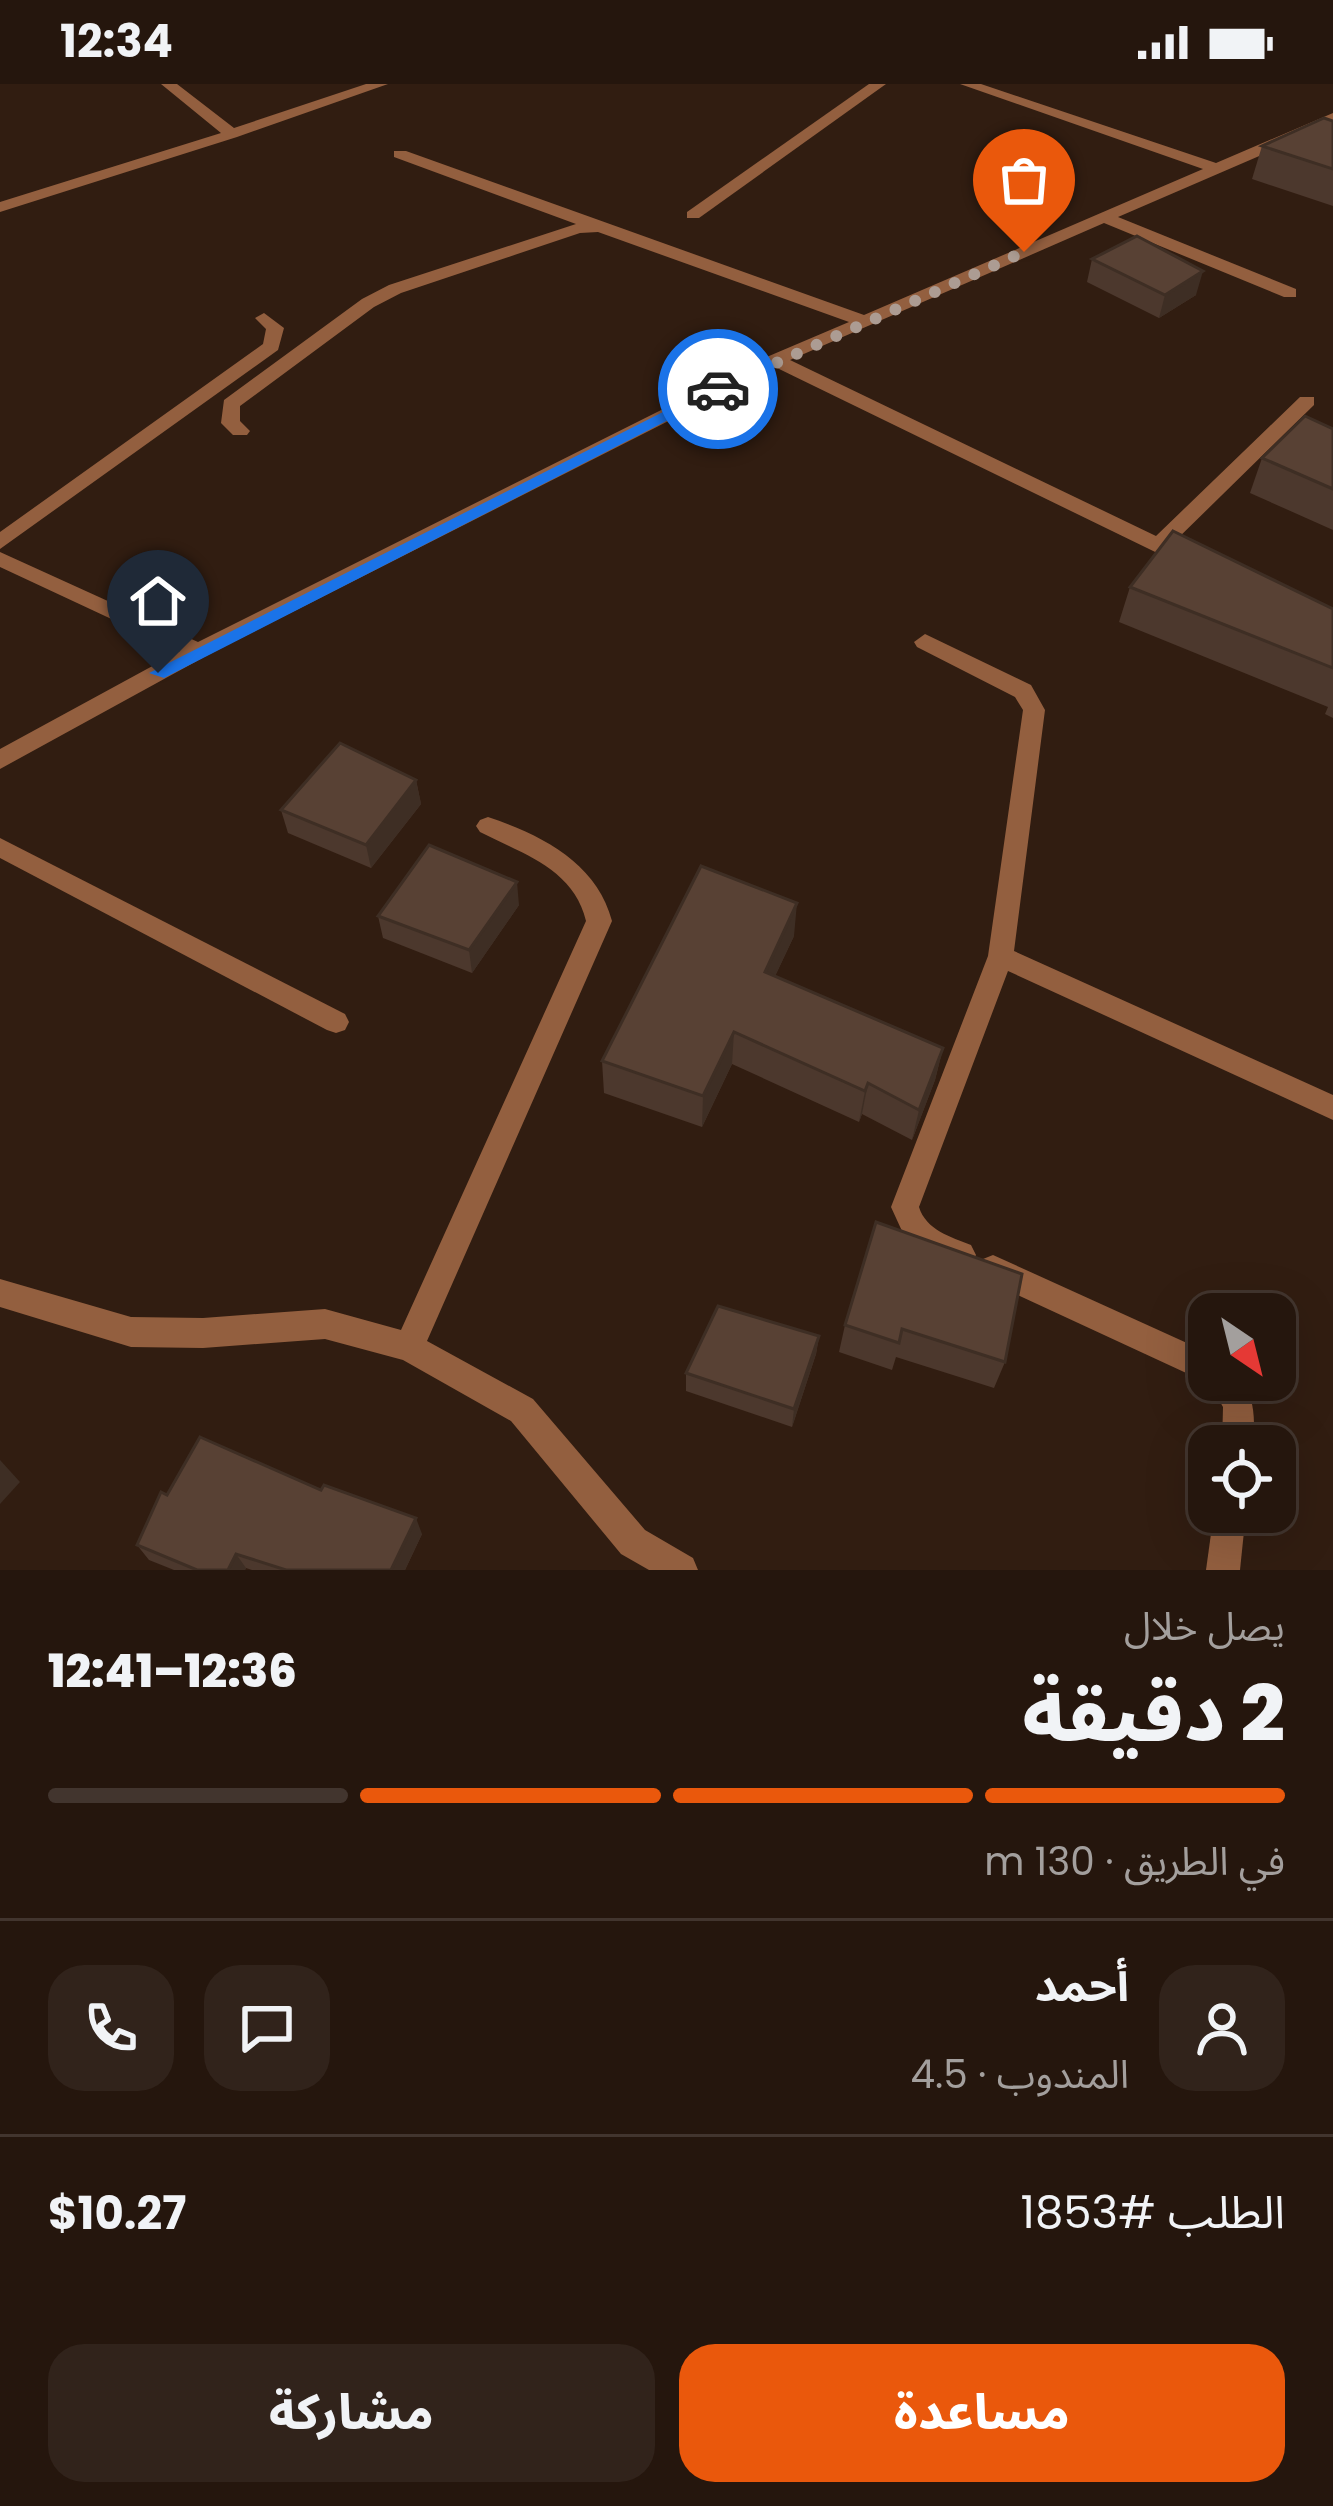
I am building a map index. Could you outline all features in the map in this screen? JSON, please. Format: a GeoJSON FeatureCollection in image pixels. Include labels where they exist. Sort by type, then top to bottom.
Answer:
{"type":"FeatureCollection","features":[{"type":"Feature","properties":{"kind":"street"},"geometry":{"type":"LineString","coordinates":[[168,84],[232,134]]}},
{"type":"Feature","properties":{"kind":"street"},"geometry":{"type":"LineString","coordinates":[[0,207],[381,84]]}},
{"type":"Feature","properties":{"kind":"street"},"geometry":{"type":"LineString","coordinates":[[693,215],[879,84]]}},
{"type":"Feature","properties":{"kind":"street"},"geometry":{"type":"LineString","coordinates":[[968,84],[1216,168]]}},
{"type":"Feature","properties":{"kind":"street"},"geometry":{"type":"LineString","coordinates":[[0,760],[197,651],[775,360],[1333,118]]}},
{"type":"Feature","properties":{"kind":"street"},"geometry":{"type":"LineString","coordinates":[[400,154],[864,321]]}},
{"type":"Feature","properties":{"kind":"street"},"geometry":{"type":"LineString","coordinates":[[1103,217],[1290,293]]}},
{"type":"Feature","properties":{"kind":"street"},"geometry":{"type":"LineString","coordinates":[[240,431],[230,422],[231,404],[368,303],[425,277],[509,249],[600,227]]}},
{"type":"Feature","properties":{"kind":"street"},"geometry":{"type":"LineString","coordinates":[[0,542],[272,346],[275,328],[264,318]]}},
{"type":"Feature","properties":{"kind":"street"},"geometry":{"type":"LineString","coordinates":[[775,360],[1217,574]]}},
{"type":"Feature","properties":{"kind":"street"},"geometry":{"type":"LineString","coordinates":[[1159,545],[1307,401]]}},
{"type":"Feature","properties":{"kind":"street"},"geometry":{"type":"LineString","coordinates":[[0,559],[197,651]]}},
{"type":"Feature","properties":{"kind":"street"},"geometry":{"type":"LineString","coordinates":[[925,642],[1023,691],[1033,704],[1001,956],[905,1207],[907,1222],[928,1240],[1188,1359]]}},
{"type":"Feature","properties":{"kind":"street"},"geometry":{"type":"LineString","coordinates":[[409,1347],[598,921],[596,896],[584,878],[488,826]]}},
{"type":"Feature","properties":{"kind":"street"},"geometry":{"type":"LineString","coordinates":[[0,847],[336,1022]]}},
{"type":"Feature","properties":{"kind":"street"},"geometry":{"type":"LineString","coordinates":[[1001,956],[1333,1108]]}},
{"type":"Feature","properties":{"kind":"street"},"geometry":{"type":"LineString","coordinates":[[0,1293],[131,1332],[202,1333],[325,1324],[409,1347],[522,1410],[633,1542],[681,1570]]}},
{"type":"Feature","properties":{"kind":"street"},"geometry":{"type":"LineString","coordinates":[[1223,1570],[1227,1533]]}},
{"type":"Feature","properties":{"kind":"building"},"geometry":{"type":"Polygon","coordinates":[[[1324,118],[1333,121],[1333,169],[1262,146],[1324,118]]]}},
{"type":"Feature","properties":{"kind":"building"},"geometry":{"type":"Polygon","coordinates":[[[1137,236],[1203,271],[1165,295],[1092,259],[1137,236]]]}},
{"type":"Feature","properties":{"kind":"building"},"geometry":{"type":"Polygon","coordinates":[[[1305,416],[1333,429],[1333,489],[1262,458],[1305,416]]]}},
{"type":"Feature","properties":{"kind":"building"},"geometry":{"type":"Polygon","coordinates":[[[1173,531],[1333,609],[1333,668],[1130,587],[1173,531]]]}},
{"type":"Feature","properties":{"kind":"building"},"geometry":{"type":"Polygon","coordinates":[[[340,743],[416,780],[366,845],[281,810],[340,743]]]}},
{"type":"Feature","properties":{"kind":"building"},"geometry":{"type":"Polygon","coordinates":[[[429,845],[517,882],[469,950],[378,916],[429,845]]]}},
{"type":"Feature","properties":{"kind":"building"},"geometry":{"type":"Polygon","coordinates":[[[701,866],[797,903],[765,972],[943,1048],[919,1110],[868,1083],[865,1091],[734,1032],[703,1096],[602,1061],[701,866]]]}},
{"type":"Feature","properties":{"kind":"building"},"geometry":{"type":"Polygon","coordinates":[[[876,1222],[1022,1274],[1005,1362],[902,1329],[899,1343],[845,1325],[876,1222]]]}},
{"type":"Feature","properties":{"kind":"building"},"geometry":{"type":"Polygon","coordinates":[[[718,1306],[819,1336],[794,1409],[686,1373],[718,1306]]]}},
{"type":"Feature","properties":{"kind":"building"},"geometry":{"type":"Polygon","coordinates":[[[200,1437],[321,1490],[324,1485],[416,1518],[391,1570],[286,1570],[236,1554],[228,1570],[197,1570],[137,1545],[161,1492],[167,1495],[200,1437]]]}},
{"type":"Feature","properties":{"kind":"way so far"},"geometry":{"type":"LineString","coordinates":[[718,389],[1024,252]]}},
{"type":"Feature","properties":{"kind":"route"},"geometry":{"type":"LineString","coordinates":[[158,673],[718,389]]}}]}
